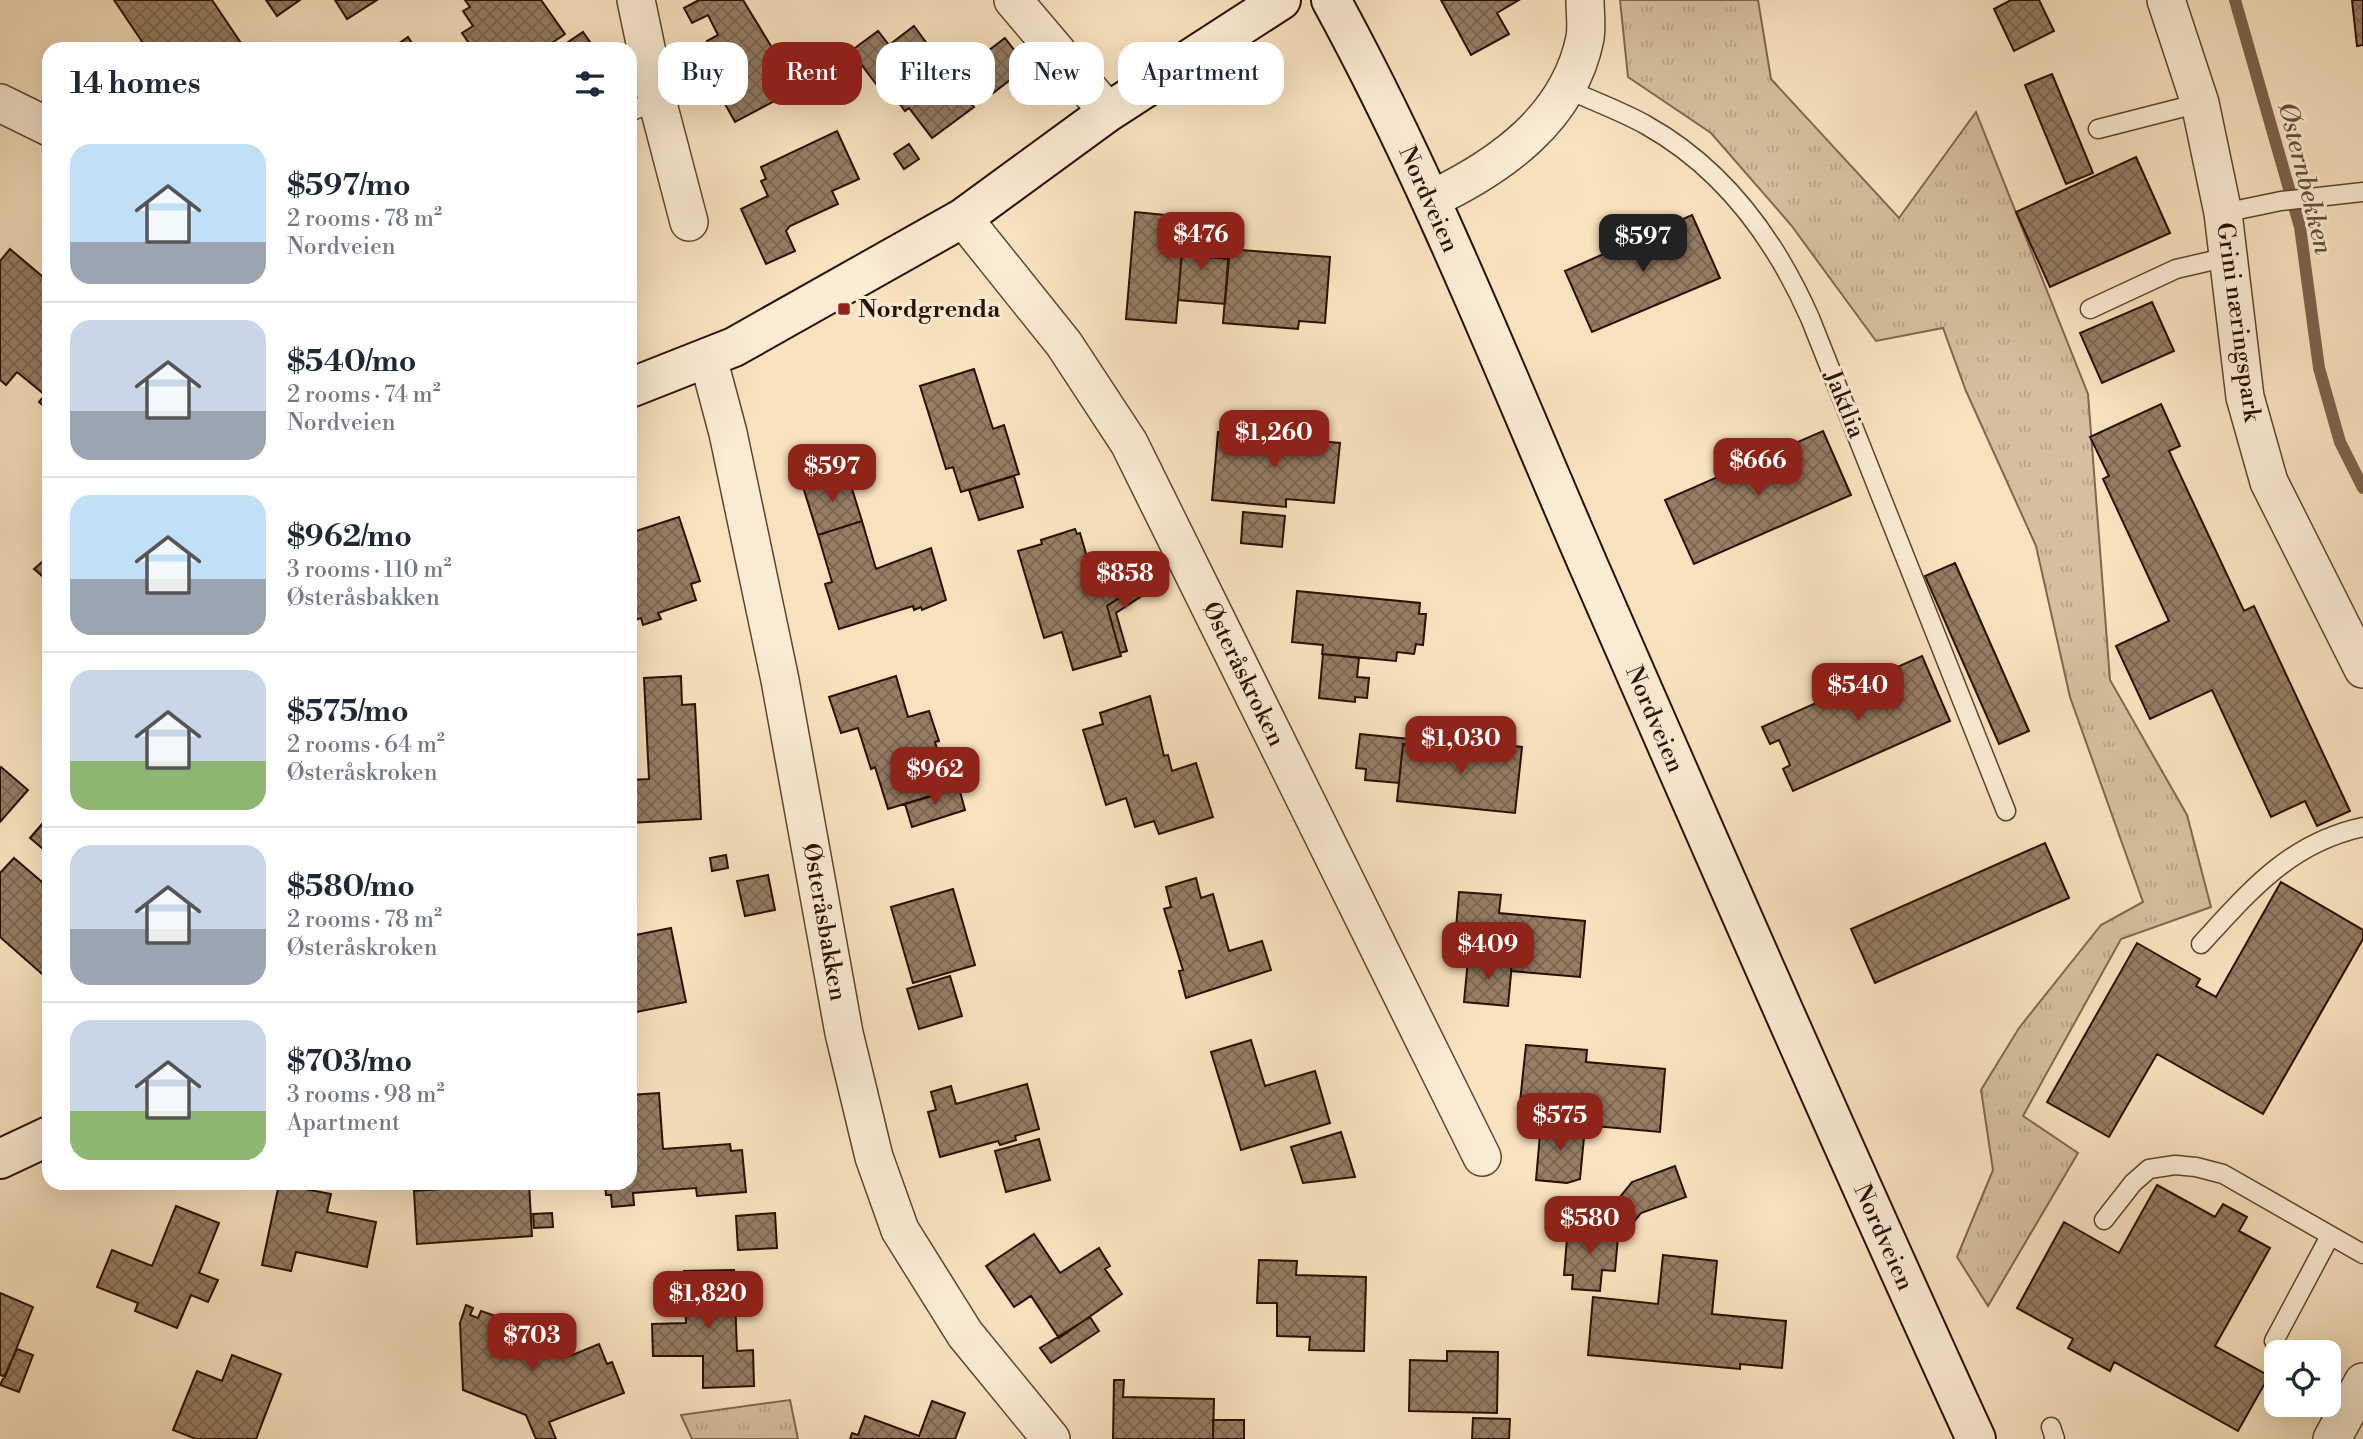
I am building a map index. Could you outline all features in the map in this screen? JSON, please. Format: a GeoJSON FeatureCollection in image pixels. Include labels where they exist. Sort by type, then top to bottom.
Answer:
{"type":"FeatureCollection","features":[{"type":"Feature","properties":{"kind":"main road"},"geometry":{"type":"LineString","coordinates":[[637,385],[708,358],[963,218],[1108,112],[1281,0]]}},
{"type":"Feature","properties":{"kind":"main road","name":"Nordveien"},"geometry":{"type":"LineString","coordinates":[[1331,0],[1373,76],[1432,199],[1724,878],[1976,1439]]}},
{"type":"Feature","properties":{"kind":"main road"},"geometry":{"type":"LineString","coordinates":[[0,1159],[42,1139]]}},
{"type":"Feature","properties":{"kind":"street"},"geometry":{"type":"LineString","coordinates":[[636,0],[644,106],[689,222]]}},
{"type":"Feature","properties":{"kind":"street"},"geometry":{"type":"LineString","coordinates":[[1013,0],[1108,112]]}},
{"type":"Feature","properties":{"kind":"street"},"geometry":{"type":"LineString","coordinates":[[1432,199],[1468,181],[1509,153],[1544,122],[1567,89],[1585,36],[1584,0]]}},
{"type":"Feature","properties":{"kind":"street","name":"Grini næringspark"},"geometry":{"type":"LineString","coordinates":[[2166,0],[2200,103],[2223,213],[2245,397],[2269,482],[2363,669]]}},
{"type":"Feature","properties":{"kind":"street"},"geometry":{"type":"LineString","coordinates":[[0,103],[42,124]]}},
{"type":"Feature","properties":{"kind":"street","name":"Østeråskroken"},"geometry":{"type":"LineString","coordinates":[[963,218],[1064,344],[1129,443],[1482,1157]]}},
{"type":"Feature","properties":{"kind":"street","name":"Østeråsbakken"},"geometry":{"type":"LineString","coordinates":[[708,358],[728,433],[780,680],[844,1033],[874,1157],[900,1230],[965,1334],[1051,1439]]}},
{"type":"Feature","properties":{"kind":"street"},"geometry":{"type":"LineString","coordinates":[[2332,1439],[2363,1382]]}},
{"type":"Feature","properties":{"kind":"lane","name":"Jaktlia"},"geometry":{"type":"LineString","coordinates":[[1567,89],[1646,125],[1709,169],[1752,217],[1776,251],[1810,318],[2006,811]]}},
{"type":"Feature","properties":{"kind":"lane"},"geometry":{"type":"LineString","coordinates":[[2098,129],[2200,103]]}},
{"type":"Feature","properties":{"kind":"lane"},"geometry":{"type":"LineString","coordinates":[[2223,213],[2281,201],[2363,192]]}},
{"type":"Feature","properties":{"kind":"lane"},"geometry":{"type":"LineString","coordinates":[[2090,309],[2176,269],[2228,257]]}},
{"type":"Feature","properties":{"kind":"lane"},"geometry":{"type":"LineString","coordinates":[[2201,944],[2261,880],[2292,855],[2339,832],[2363,827]]}},
{"type":"Feature","properties":{"kind":"lane"},"geometry":{"type":"LineString","coordinates":[[2104,1220],[2133,1183],[2149,1169],[2175,1165],[2223,1174],[2363,1254]]}},
{"type":"Feature","properties":{"kind":"lane"},"geometry":{"type":"LineString","coordinates":[[2275,1340],[2330,1236]]}},
{"type":"Feature","properties":{"kind":"green space"},"geometry":{"type":"Polygon","coordinates":[[[1620,0],[1758,0],[1771,79],[1899,218],[1976,112],[2088,394],[2110,680],[2187,815],[2211,907],[2121,939],[2023,1116],[2078,1153],[1988,1306],[1957,1257],[1993,1170],[1981,1090],[2019,1028],[2101,925],[2143,902],[2070,697],[2036,546],[1966,391],[1943,328],[1876,341],[1791,225],[1711,133],[1628,77],[1620,0]]]}},
{"type":"Feature","properties":{"kind":"green space"},"geometry":{"type":"Polygon","coordinates":[[[790,1400],[798,1439],[692,1439],[681,1415],[790,1400]]]}},
{"type":"Feature","properties":{"kind":"building"},"geometry":{"type":"Polygon","coordinates":[[[114,0],[212,0],[240,42],[142,42],[114,0]]]}},
{"type":"Feature","properties":{"kind":"building"},"geometry":{"type":"Polygon","coordinates":[[[266,0],[300,0],[277,16],[266,0]]]}},
{"type":"Feature","properties":{"kind":"building"},"geometry":{"type":"Polygon","coordinates":[[[335,0],[377,0],[347,19],[335,0]]]}},
{"type":"Feature","properties":{"kind":"building"},"geometry":{"type":"Polygon","coordinates":[[[465,0],[541,0],[565,34],[553,42],[468,42],[462,33],[473,26],[463,11],[470,7],[465,0]]]}},
{"type":"Feature","properties":{"kind":"building"},"geometry":{"type":"Polygon","coordinates":[[[699,0],[743,0],[769,42],[762,42],[762,105],[767,105],[735,122],[726,105],[748,105],[748,42],[707,42],[718,35],[708,15],[692,23],[684,8],[699,0]]]}},
{"type":"Feature","properties":{"kind":"building"},"geometry":{"type":"Polygon","coordinates":[[[1441,0],[1519,0],[1497,13],[1509,34],[1471,55],[1441,0]]]}},
{"type":"Feature","properties":{"kind":"building"},"geometry":{"type":"Polygon","coordinates":[[[2011,0],[2039,0],[2054,31],[2014,51],[1994,9],[2011,0]]]}},
{"type":"Feature","properties":{"kind":"building"},"geometry":{"type":"Polygon","coordinates":[[[2352,0],[2363,0],[2363,45],[2357,46],[2352,0]]]}},
{"type":"Feature","properties":{"kind":"building"},"geometry":{"type":"Polygon","coordinates":[[[914,26],[926,42],[893,42],[914,26]]]}},
{"type":"Feature","properties":{"kind":"building"},"geometry":{"type":"Polygon","coordinates":[[[878,31],[887,42],[876,42],[876,84],[862,66],[862,43],[878,31]]]}},
{"type":"Feature","properties":{"kind":"building"},"geometry":{"type":"Polygon","coordinates":[[[583,32],[590,42],[568,42],[583,32]]]}},
{"type":"Feature","properties":{"kind":"building"},"geometry":{"type":"Polygon","coordinates":[[[1005,38],[1009,43],[1009,81],[995,91],[995,46],[1005,38]]]}},
{"type":"Feature","properties":{"kind":"building"},"geometry":{"type":"Polygon","coordinates":[[[2052,74],[2093,173],[2066,184],[2025,85],[2052,74]]]}},
{"type":"Feature","properties":{"kind":"building"},"geometry":{"type":"Polygon","coordinates":[[[901,105],[974,107],[932,138],[909,108],[905,111],[901,105]]]}},
{"type":"Feature","properties":{"kind":"building"},"geometry":{"type":"Polygon","coordinates":[[[837,131],[859,179],[832,191],[838,204],[790,226],[786,231],[795,251],[766,264],[741,209],[768,196],[761,181],[766,179],[761,167],[837,131]]]}},
{"type":"Feature","properties":{"kind":"building"},"geometry":{"type":"Polygon","coordinates":[[[909,144],[919,159],[904,169],[894,154],[909,144]]]}},
{"type":"Feature","properties":{"kind":"building"},"geometry":{"type":"Polygon","coordinates":[[[2136,157],[2170,233],[2050,287],[2016,212],[2136,157]]]}},
{"type":"Feature","properties":{"kind":"building"},"geometry":{"type":"Polygon","coordinates":[[[1135,212],[1185,217],[1176,323],[1126,319],[1135,212]]]}},
{"type":"Feature","properties":{"kind":"building"},"geometry":{"type":"Polygon","coordinates":[[[1692,215],[1720,278],[1592,332],[1565,271],[1692,215]]]}},
{"type":"Feature","properties":{"kind":"building"},"geometry":{"type":"Polygon","coordinates":[[[1184,223],[1200,224],[1197,256],[1229,259],[1225,304],[1178,300],[1184,223]]]}},
{"type":"Feature","properties":{"kind":"building"},"geometry":{"type":"Polygon","coordinates":[[[10,249],[42,276],[42,393],[17,372],[6,385],[0,380],[0,261],[10,249]]]}},
{"type":"Feature","properties":{"kind":"building"},"geometry":{"type":"Polygon","coordinates":[[[1229,249],[1330,257],[1325,323],[1299,321],[1298,329],[1223,323],[1229,249]]]}},
{"type":"Feature","properties":{"kind":"building"},"geometry":{"type":"Polygon","coordinates":[[[2152,302],[2174,351],[2102,383],[2080,333],[2152,302]]]}},
{"type":"Feature","properties":{"kind":"building"},"geometry":{"type":"Polygon","coordinates":[[[974,369],[993,429],[1004,425],[1019,474],[961,492],[953,467],[946,469],[920,386],[974,369]]]}},
{"type":"Feature","properties":{"kind":"building"},"geometry":{"type":"Polygon","coordinates":[[[2161,404],[2180,446],[2169,451],[2244,611],[2254,606],[2350,811],[2317,826],[2305,801],[2271,817],[2212,690],[2150,719],[2116,646],[2169,621],[2103,479],[2109,476],[2090,437],[2161,404]]]}},
{"type":"Feature","properties":{"kind":"building"},"geometry":{"type":"Polygon","coordinates":[[[1823,431],[1851,495],[1694,564],[1665,500],[1823,431]]]}},
{"type":"Feature","properties":{"kind":"building"},"geometry":{"type":"Polygon","coordinates":[[[1218,432],[1340,443],[1334,503],[1286,499],[1286,507],[1212,500],[1218,432]]]}},
{"type":"Feature","properties":{"kind":"building"},"geometry":{"type":"Polygon","coordinates":[[[847,473],[862,521],[818,535],[803,487],[847,473]]]}},
{"type":"Feature","properties":{"kind":"building"},"geometry":{"type":"Polygon","coordinates":[[[1014,476],[1023,507],[979,520],[969,490],[1014,476]]]}},
{"type":"Feature","properties":{"kind":"building"},"geometry":{"type":"Polygon","coordinates":[[[1243,512],[1285,516],[1282,547],[1241,543],[1243,512]]]}},
{"type":"Feature","properties":{"kind":"building"},"geometry":{"type":"Polygon","coordinates":[[[679,517],[700,581],[691,584],[696,600],[658,613],[661,619],[643,625],[641,618],[637,619],[637,531],[679,517]]]}},
{"type":"Feature","properties":{"kind":"building"},"geometry":{"type":"Polygon","coordinates":[[[862,521],[876,569],[931,548],[946,600],[922,610],[921,607],[914,610],[913,606],[839,629],[825,584],[832,582],[818,535],[862,521]]]}},
{"type":"Feature","properties":{"kind":"building"},"geometry":{"type":"Polygon","coordinates":[[[1075,529],[1077,534],[1080,533],[1094,581],[1132,557],[1147,580],[1107,606],[1121,656],[1073,670],[1062,632],[1044,638],[1018,551],[1042,544],[1041,540],[1075,529]]]}},
{"type":"Feature","properties":{"kind":"building"},"geometry":{"type":"Polygon","coordinates":[[[42,562],[42,576],[34,569],[42,562]]]}},
{"type":"Feature","properties":{"kind":"building"},"geometry":{"type":"Polygon","coordinates":[[[1955,563],[2029,731],[1999,744],[1925,576],[1955,563]]]}},
{"type":"Feature","properties":{"kind":"building"},"geometry":{"type":"Polygon","coordinates":[[[1145,581],[1151,590],[1116,613],[1127,651],[1120,653],[1107,606],[1145,581]]]}},
{"type":"Feature","properties":{"kind":"building"},"geometry":{"type":"Polygon","coordinates":[[[1297,591],[1420,603],[1419,614],[1426,614],[1423,645],[1416,644],[1414,654],[1397,652],[1396,661],[1322,654],[1323,645],[1292,642],[1297,591]]]}},
{"type":"Feature","properties":{"kind":"building"},"geometry":{"type":"Polygon","coordinates":[[[1323,654],[1359,658],[1357,677],[1369,678],[1367,698],[1355,697],[1355,702],[1319,698],[1323,654]]]}},
{"type":"Feature","properties":{"kind":"building"},"geometry":{"type":"Polygon","coordinates":[[[1922,656],[1950,721],[1793,791],[1783,769],[1790,765],[1779,740],[1770,744],[1762,727],[1922,656]]]}},
{"type":"Feature","properties":{"kind":"building"},"geometry":{"type":"Polygon","coordinates":[[[681,676],[682,705],[695,704],[701,819],[637,823],[637,780],[649,779],[644,678],[681,676]]]}},
{"type":"Feature","properties":{"kind":"building"},"geometry":{"type":"Polygon","coordinates":[[[896,676],[908,717],[929,711],[939,741],[935,742],[950,790],[888,809],[875,767],[871,769],[858,728],[841,733],[829,697],[896,676]]]}},
{"type":"Feature","properties":{"kind":"building"},"geometry":{"type":"Polygon","coordinates":[[[1150,696],[1164,756],[1168,755],[1172,771],[1196,763],[1213,817],[1159,834],[1154,821],[1135,827],[1126,798],[1106,805],[1083,730],[1103,724],[1100,713],[1150,696]]]}},
{"type":"Feature","properties":{"kind":"building"},"geometry":{"type":"Polygon","coordinates":[[[1360,734],[1409,739],[1408,745],[1403,744],[1399,783],[1365,780],[1366,769],[1356,768],[1360,734]]]}},
{"type":"Feature","properties":{"kind":"building"},"geometry":{"type":"Polygon","coordinates":[[[1455,740],[1522,747],[1515,813],[1397,801],[1403,744],[1454,749],[1455,740]]]}},
{"type":"Feature","properties":{"kind":"building"},"geometry":{"type":"Polygon","coordinates":[[[0,768],[28,790],[0,822],[0,768]]]}},
{"type":"Feature","properties":{"kind":"building"},"geometry":{"type":"Polygon","coordinates":[[[959,788],[965,810],[912,827],[905,804],[959,788]]]}},
{"type":"Feature","properties":{"kind":"building"},"geometry":{"type":"Polygon","coordinates":[[[42,824],[42,848],[30,838],[42,824]]]}},
{"type":"Feature","properties":{"kind":"building"},"geometry":{"type":"Polygon","coordinates":[[[2045,843],[2069,898],[1875,983],[1851,929],[2045,843]]]}},
{"type":"Feature","properties":{"kind":"building"},"geometry":{"type":"Polygon","coordinates":[[[726,855],[728,868],[712,871],[710,858],[726,855]]]}},
{"type":"Feature","properties":{"kind":"building"},"geometry":{"type":"Polygon","coordinates":[[[14,858],[42,882],[42,974],[0,937],[0,873],[14,858]]]}},
{"type":"Feature","properties":{"kind":"building"},"geometry":{"type":"Polygon","coordinates":[[[768,875],[775,910],[745,916],[737,881],[768,875]]]}},
{"type":"Feature","properties":{"kind":"building"},"geometry":{"type":"Polygon","coordinates":[[[1196,878],[1201,898],[1213,894],[1229,951],[1262,941],[1271,970],[1186,998],[1179,971],[1183,970],[1164,909],[1171,907],[1166,887],[1196,878]]]}},
{"type":"Feature","properties":{"kind":"building"},"geometry":{"type":"Polygon","coordinates":[[[2281,882],[2363,930],[2363,939],[2263,1114],[2157,1054],[2109,1137],[2047,1102],[2137,943],[2200,979],[2196,986],[2216,997],[2281,882]]]}},
{"type":"Feature","properties":{"kind":"building"},"geometry":{"type":"Polygon","coordinates":[[[953,889],[975,965],[913,983],[891,907],[953,889]]]}},
{"type":"Feature","properties":{"kind":"building"},"geometry":{"type":"Polygon","coordinates":[[[1459,892],[1501,895],[1499,913],[1585,921],[1580,977],[1511,971],[1512,963],[1468,959],[1467,967],[1453,965],[1459,892]]]}},
{"type":"Feature","properties":{"kind":"building"},"geometry":{"type":"Polygon","coordinates":[[[671,928],[686,1002],[637,1012],[637,935],[671,928]]]}},
{"type":"Feature","properties":{"kind":"building"},"geometry":{"type":"Polygon","coordinates":[[[1468,959],[1512,963],[1508,1006],[1464,1002],[1468,959]]]}},
{"type":"Feature","properties":{"kind":"building"},"geometry":{"type":"Polygon","coordinates":[[[950,976],[962,1016],[919,1029],[907,989],[950,976]]]}},
{"type":"Feature","properties":{"kind":"building"},"geometry":{"type":"Polygon","coordinates":[[[1251,1040],[1265,1086],[1315,1071],[1330,1123],[1241,1150],[1211,1052],[1251,1040]]]}},
{"type":"Feature","properties":{"kind":"building"},"geometry":{"type":"Polygon","coordinates":[[[1526,1045],[1587,1050],[1586,1062],[1665,1069],[1660,1132],[1562,1123],[1563,1106],[1520,1102],[1526,1045]]]}},
{"type":"Feature","properties":{"kind":"building"},"geometry":{"type":"Polygon","coordinates":[[[1027,1084],[1039,1129],[1015,1136],[1016,1140],[1000,1145],[998,1141],[940,1157],[928,1112],[936,1110],[931,1092],[951,1086],[956,1104],[1027,1084]]]}},
{"type":"Feature","properties":{"kind":"building"},"geometry":{"type":"Polygon","coordinates":[[[659,1093],[663,1149],[730,1144],[731,1151],[742,1150],[746,1192],[697,1196],[696,1188],[633,1193],[634,1205],[612,1207],[611,1195],[606,1195],[606,1190],[637,1190],[637,1095],[659,1093]]]}},
{"type":"Feature","properties":{"kind":"building"},"geometry":{"type":"Polygon","coordinates":[[[1541,1123],[1585,1127],[1580,1179],[1567,1183],[1536,1180],[1541,1123]]]}},
{"type":"Feature","properties":{"kind":"building"},"geometry":{"type":"Polygon","coordinates":[[[1341,1132],[1355,1177],[1303,1183],[1291,1147],[1341,1132]]]}},
{"type":"Feature","properties":{"kind":"building"},"geometry":{"type":"Polygon","coordinates":[[[1039,1139],[1050,1180],[1006,1192],[995,1151],[1039,1139]]]}},
{"type":"Feature","properties":{"kind":"building"},"geometry":{"type":"Polygon","coordinates":[[[1675,1166],[1686,1197],[1641,1213],[1632,1224],[1611,1208],[1632,1182],[1675,1166]]]}},
{"type":"Feature","properties":{"kind":"building"},"geometry":{"type":"Polygon","coordinates":[[[2157,1185],[2215,1217],[2223,1204],[2247,1217],[2239,1231],[2270,1248],[2215,1346],[2264,1373],[2264,1385],[2238,1431],[2114,1362],[2110,1371],[2068,1348],[2073,1339],[2017,1308],[2064,1222],[2119,1253],[2157,1185]]]}},
{"type":"Feature","properties":{"kind":"building"},"geometry":{"type":"Polygon","coordinates":[[[278,1190],[310,1190],[331,1194],[327,1212],[376,1222],[367,1267],[296,1252],[291,1271],[262,1265],[278,1190]]]}},
{"type":"Feature","properties":{"kind":"building"},"geometry":{"type":"Polygon","coordinates":[[[529,1190],[532,1236],[417,1244],[414,1191],[529,1190]]]}},
{"type":"Feature","properties":{"kind":"building"},"geometry":{"type":"Polygon","coordinates":[[[176,1206],[219,1223],[199,1273],[218,1280],[208,1302],[191,1295],[177,1328],[135,1311],[138,1303],[97,1287],[112,1250],[152,1266],[176,1206]]]}},
{"type":"Feature","properties":{"kind":"building"},"geometry":{"type":"Polygon","coordinates":[[[552,1213],[553,1227],[534,1228],[533,1214],[552,1213]]]}},
{"type":"Feature","properties":{"kind":"building"},"geometry":{"type":"Polygon","coordinates":[[[775,1213],[777,1248],[738,1250],[736,1216],[775,1213]]]}},
{"type":"Feature","properties":{"kind":"building"},"geometry":{"type":"Polygon","coordinates":[[[1568,1226],[1614,1229],[1614,1237],[1618,1237],[1615,1271],[1602,1270],[1600,1291],[1572,1289],[1573,1275],[1564,1275],[1568,1226]]]}},
{"type":"Feature","properties":{"kind":"building"},"geometry":{"type":"Polygon","coordinates":[[[1034,1234],[1060,1273],[1099,1248],[1110,1266],[1105,1269],[1122,1294],[1059,1338],[1031,1296],[1014,1307],[986,1266],[1034,1234]]]}},
{"type":"Feature","properties":{"kind":"building"},"geometry":{"type":"Polygon","coordinates":[[[1663,1255],[1717,1261],[1712,1314],[1786,1321],[1782,1368],[1740,1364],[1740,1369],[1588,1355],[1593,1297],[1658,1304],[1663,1255]]]}},
{"type":"Feature","properties":{"kind":"building"},"geometry":{"type":"Polygon","coordinates":[[[1259,1260],[1297,1261],[1296,1275],[1366,1277],[1364,1351],[1309,1350],[1310,1337],[1277,1336],[1277,1303],[1257,1303],[1259,1260]]]}},
{"type":"Feature","properties":{"kind":"building"},"geometry":{"type":"Polygon","coordinates":[[[734,1270],[737,1351],[753,1350],[754,1386],[703,1388],[703,1356],[653,1356],[652,1324],[686,1323],[684,1271],[734,1270]]]}},
{"type":"Feature","properties":{"kind":"building"},"geometry":{"type":"Polygon","coordinates":[[[0,1293],[33,1307],[5,1377],[0,1375],[0,1293]]]}},
{"type":"Feature","properties":{"kind":"building"},"geometry":{"type":"Polygon","coordinates":[[[466,1305],[473,1308],[470,1315],[478,1318],[481,1311],[499,1317],[492,1336],[497,1338],[502,1327],[561,1348],[565,1358],[599,1344],[607,1364],[612,1362],[624,1393],[549,1422],[556,1439],[536,1439],[526,1415],[463,1390],[460,1323],[466,1305]]]}},
{"type":"Feature","properties":{"kind":"building"},"geometry":{"type":"Polygon","coordinates":[[[1090,1317],[1099,1331],[1051,1363],[1040,1348],[1090,1317]]]}},
{"type":"Feature","properties":{"kind":"building"},"geometry":{"type":"Polygon","coordinates":[[[17,1349],[33,1355],[19,1392],[0,1385],[17,1349]]]}},
{"type":"Feature","properties":{"kind":"building"},"geometry":{"type":"Polygon","coordinates":[[[1447,1351],[1498,1352],[1497,1413],[1409,1411],[1410,1360],[1447,1361],[1447,1351]]]}},
{"type":"Feature","properties":{"kind":"building"},"geometry":{"type":"Polygon","coordinates":[[[232,1355],[281,1374],[256,1439],[196,1439],[173,1430],[197,1371],[222,1381],[232,1355]]]}},
{"type":"Feature","properties":{"kind":"building"},"geometry":{"type":"Polygon","coordinates":[[[1114,1380],[1124,1380],[1123,1397],[1214,1399],[1213,1439],[1113,1439],[1114,1380]]]}},
{"type":"Feature","properties":{"kind":"building"},"geometry":{"type":"Polygon","coordinates":[[[932,1401],[965,1413],[955,1439],[850,1439],[852,1433],[858,1435],[865,1416],[919,1436],[932,1401]]]}},
{"type":"Feature","properties":{"kind":"building"},"geometry":{"type":"Polygon","coordinates":[[[1473,1418],[1510,1419],[1509,1439],[1472,1439],[1473,1418]]]}},
{"type":"Feature","properties":{"kind":"building"},"geometry":{"type":"Polygon","coordinates":[[[1213,1420],[1244,1420],[1244,1439],[1213,1439],[1213,1420]]]}},
{"type":"Feature","properties":{"kind":"waterway","name":"Østernbekken"},"geometry":{"type":"LineString","coordinates":[[2235,0],[2300,227],[2319,368],[2340,442],[2363,488]]}},
{"type":"Feature","properties":{"kind":"place","name":"Nordgrenda"},"geometry":{"type":"Point","coordinates":[844,309]}}]}
